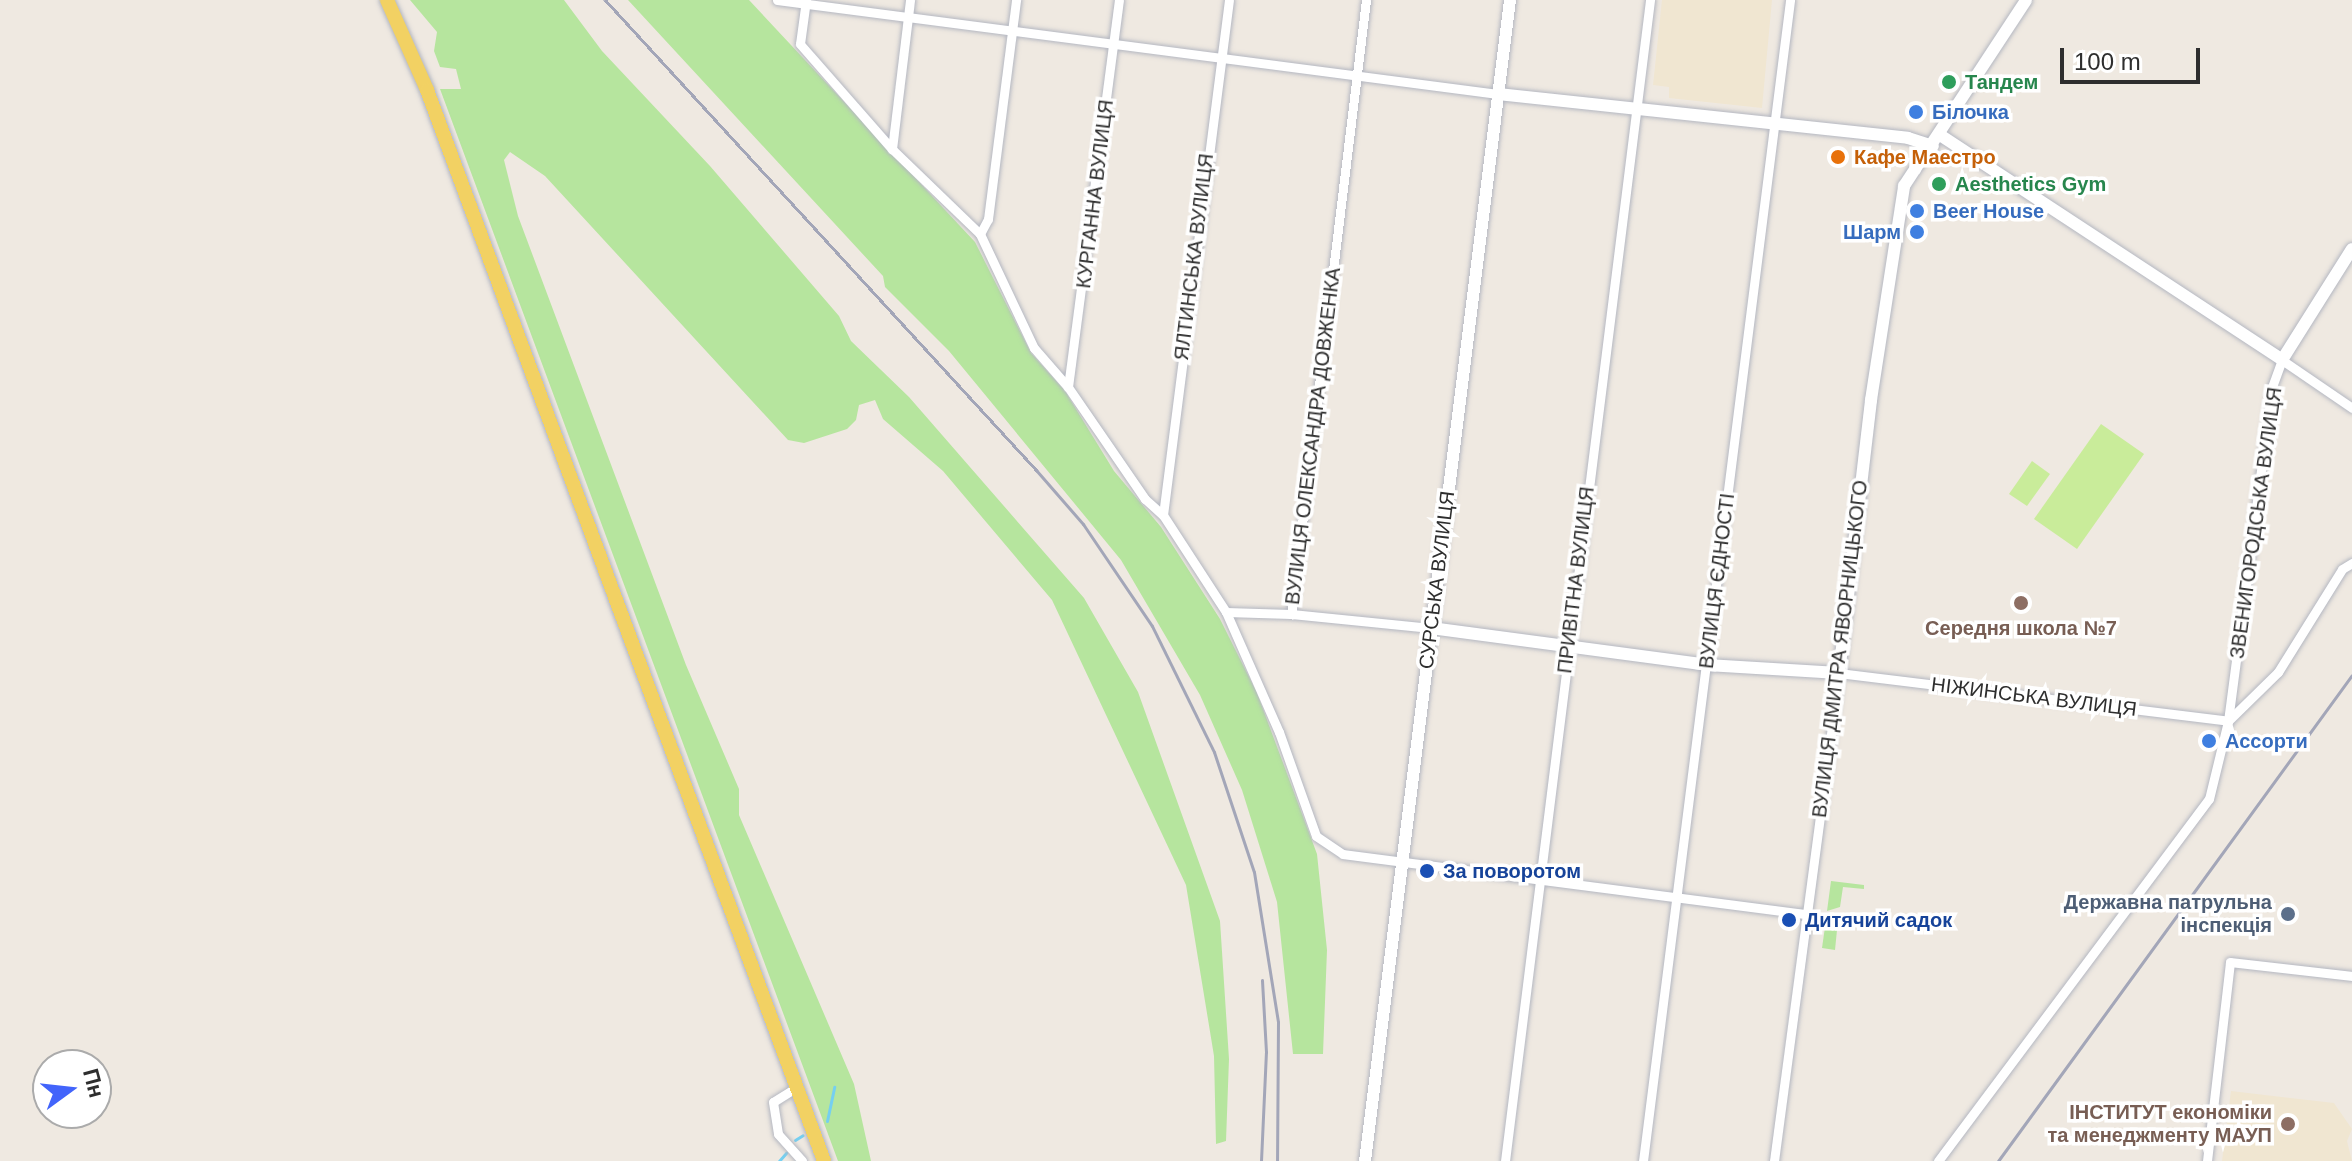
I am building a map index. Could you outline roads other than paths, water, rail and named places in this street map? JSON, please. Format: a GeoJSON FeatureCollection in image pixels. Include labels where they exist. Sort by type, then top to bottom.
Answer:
{"type":"FeatureCollection","features":[{"type":"Feature","properties":{"kind":"main road"},"geometry":{"type":"LineString","coordinates":[[387,0],[427,90],[824,1161]]}},
{"type":"Feature","properties":{"kind":"street"},"geometry":{"type":"LineString","coordinates":[[777,0],[1498,94],[1936,140],[2282,360],[2352,408]]}},
{"type":"Feature","properties":{"kind":"street"},"geometry":{"type":"LineString","coordinates":[[892,149],[910,0]]}},
{"type":"Feature","properties":{"kind":"street"},"geometry":{"type":"LineString","coordinates":[[980,234],[988,219],[1016,0]]}},
{"type":"Feature","properties":{"kind":"street","name":"КУРГАННА ВУЛИЦЯ"},"geometry":{"type":"LineString","coordinates":[[1068,387],[1119,0]]}},
{"type":"Feature","properties":{"kind":"street","name":"ЯЛТИНСЬКА ВУЛИЦЯ"},"geometry":{"type":"LineString","coordinates":[[1163,515],[1229,0]]}},
{"type":"Feature","properties":{"kind":"street","name":"ВУЛИЦЯ ОЛЕКСАНДРА ДОВЖЕНКА"},"geometry":{"type":"LineString","coordinates":[[1226,612],[1291,614],[1366,0]]}},
{"type":"Feature","properties":{"kind":"street","name":"СУРСЬКА ВУЛИЦЯ"},"geometry":{"type":"LineString","coordinates":[[1365,1161],[1510,0]]}},
{"type":"Feature","properties":{"kind":"street","name":"ПРИВІТНА ВУЛИЦЯ"},"geometry":{"type":"LineString","coordinates":[[1505,1161],[1650,0]]}},
{"type":"Feature","properties":{"kind":"street","name":"ВУЛИЦЯ ЄДНОСТІ"},"geometry":{"type":"LineString","coordinates":[[1643,1161],[1790,0]]}},
{"type":"Feature","properties":{"kind":"street","name":"ВУЛИЦЯ ДМИТРА ЯВОРНИЦЬКОГО"},"geometry":{"type":"LineString","coordinates":[[1774,1161],[1893,244],[1904,186],[2026,0]]}},
{"type":"Feature","properties":{"kind":"street"},"geometry":{"type":"LineString","coordinates":[[806,2],[800,44],[892,149],[980,234],[1021,326],[1068,387],[1120,467],[1163,515],[1226,612],[1279,732],[1316,836],[1343,854],[1677,901],[1806,914]]}},
{"type":"Feature","properties":{"kind":"street","name":"ЗВЕНИГОРОДСЬКА ВУЛИЦЯ"},"geometry":{"type":"LineString","coordinates":[[1938,1161],[2209,799],[2228,721],[2272,387],[2282,360],[2352,249]]}},
{"type":"Feature","properties":{"kind":"street"},"geometry":{"type":"LineString","coordinates":[[2228,721],[2278,672],[2342,569],[2352,563]]}},
{"type":"Feature","properties":{"kind":"street"},"geometry":{"type":"LineString","coordinates":[[1291,614],[1431,628],[1707,665],[1839,673]]}},
{"type":"Feature","properties":{"kind":"street","name":"НІЖИНСЬКА ВУЛИЦЯ"},"geometry":{"type":"LineString","coordinates":[[1839,673],[2228,721]]}},
{"type":"Feature","properties":{"kind":"street"},"geometry":{"type":"LineString","coordinates":[[2207,1161],[2230,962],[2352,976]]}},
{"type":"Feature","properties":{"kind":"street"},"geometry":{"type":"LineString","coordinates":[[797,1087],[773,1102],[778,1134],[802,1161]]}},
{"type":"Feature","properties":{"kind":"waterway"},"geometry":{"type":"LineString","coordinates":[[827,1121],[834,1087]]}},
{"type":"Feature","properties":{"kind":"waterway"},"geometry":{"type":"LineString","coordinates":[[795,1140],[803,1135]]}},
{"type":"Feature","properties":{"kind":"waterway"},"geometry":{"type":"LineString","coordinates":[[779,1161],[786,1153]]}},
{"type":"Feature","properties":{"kind":"railway"},"geometry":{"type":"LineString","coordinates":[[605,0],[1036,470],[1083,524],[1152,626],[1214,752],[1254,872],[1278,1022],[1277,1161]]}},
{"type":"Feature","properties":{"kind":"railway"},"geometry":{"type":"LineString","coordinates":[[1998,1161],[2352,675]]}},
{"type":"Feature","properties":{"kind":"railway"},"geometry":{"type":"LineString","coordinates":[[1261,1161],[1266,1052],[1262,980]]}},
{"type":"Feature","properties":{"kind":"place","name":"Тандем"},"geometry":{"type":"Point","coordinates":[1949,82]}},
{"type":"Feature","properties":{"kind":"place","name":"Білочка"},"geometry":{"type":"Point","coordinates":[1916,112]}},
{"type":"Feature","properties":{"kind":"place","name":"Кафе Маестро"},"geometry":{"type":"Point","coordinates":[1838,157]}},
{"type":"Feature","properties":{"kind":"place","name":"Aesthetics Gym"},"geometry":{"type":"Point","coordinates":[1939,184]}},
{"type":"Feature","properties":{"kind":"place","name":"Beer House"},"geometry":{"type":"Point","coordinates":[1917,211]}},
{"type":"Feature","properties":{"kind":"place","name":"Шарм"},"geometry":{"type":"Point","coordinates":[1917,232]}},
{"type":"Feature","properties":{"kind":"place","name":"Середня школа №7"},"geometry":{"type":"Point","coordinates":[2021,603]}},
{"type":"Feature","properties":{"kind":"place","name":"Ассорти"},"geometry":{"type":"Point","coordinates":[2209,741]}},
{"type":"Feature","properties":{"kind":"place","name":"За поворотом"},"geometry":{"type":"Point","coordinates":[1427,871]}},
{"type":"Feature","properties":{"kind":"place","name":"Державна патрульна інспекція"},"geometry":{"type":"Point","coordinates":[2288,914]}},
{"type":"Feature","properties":{"kind":"place","name":"Дитячий садок"},"geometry":{"type":"Point","coordinates":[1789,920]}},
{"type":"Feature","properties":{"kind":"place","name":"ІНСТИТУТ економіки та менеджменту МАУП"},"geometry":{"type":"Point","coordinates":[2288,1124]}}]}
